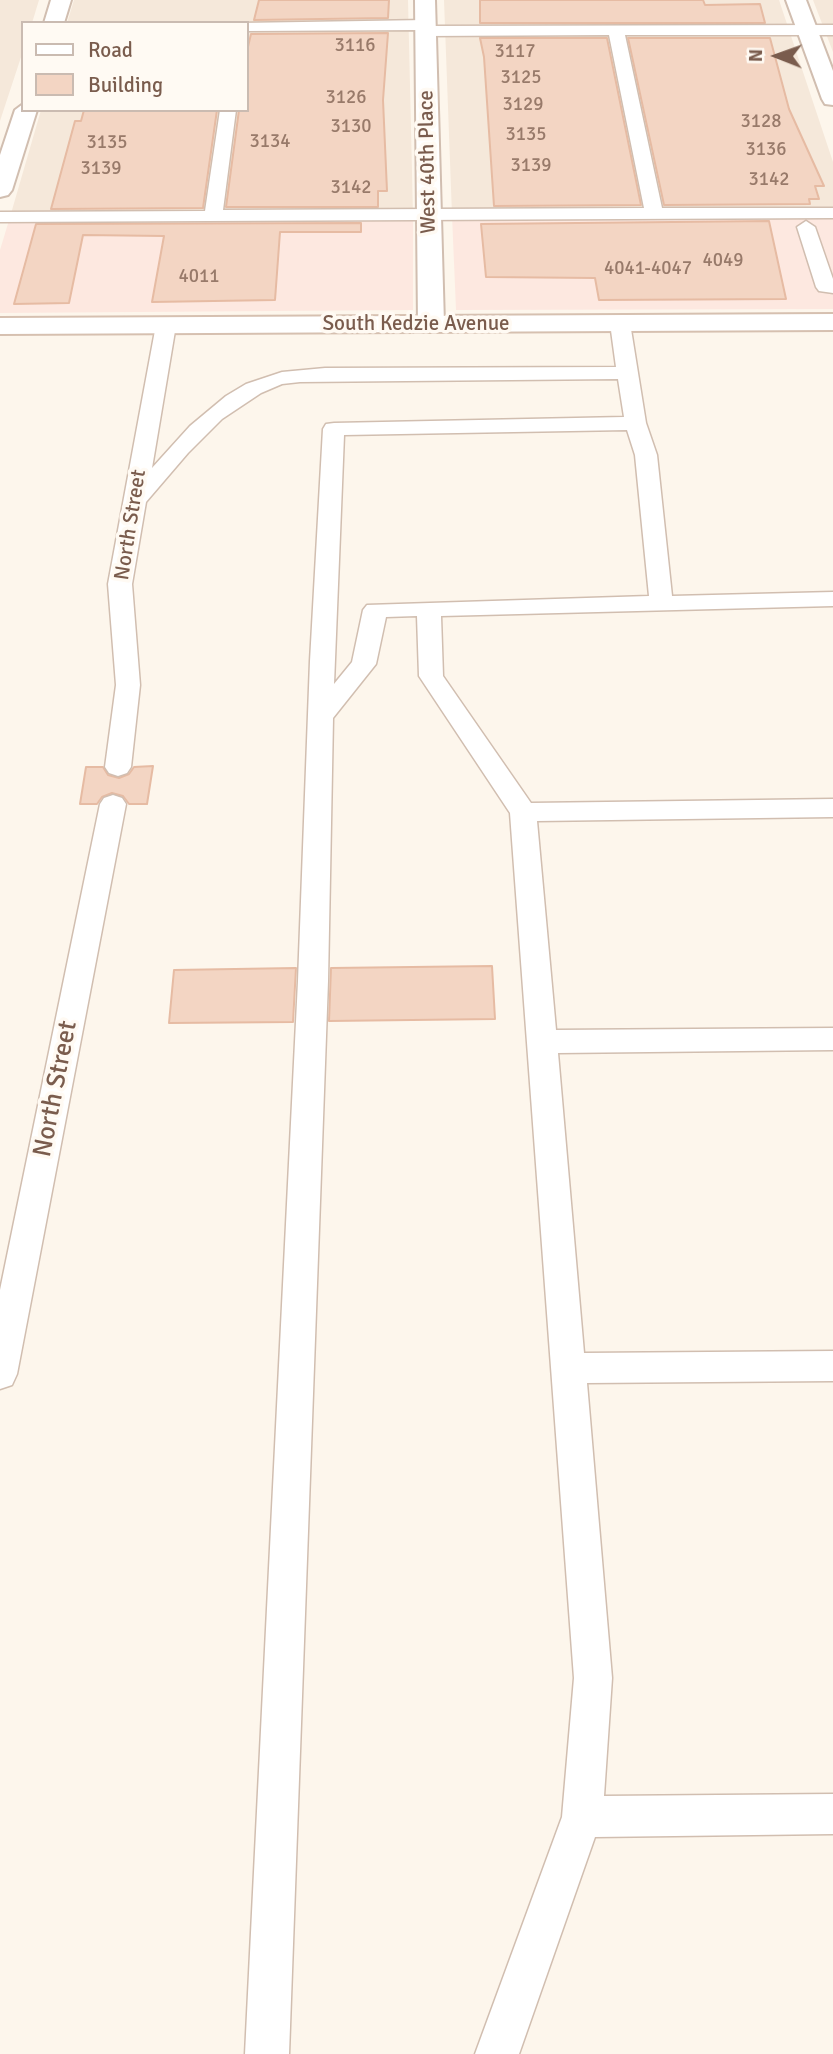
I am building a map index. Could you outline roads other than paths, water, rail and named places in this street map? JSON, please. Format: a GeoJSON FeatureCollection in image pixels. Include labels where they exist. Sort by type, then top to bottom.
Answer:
{"type":"FeatureCollection","features":[{"type":"Feature","properties":{"kind":"street"},"geometry":{"type":"LineString","coordinates":[[55,21],[61,0]]}},
{"type":"Feature","properties":{"kind":"street","name":"West 40th Place"},"geometry":{"type":"LineString","coordinates":[[425,0],[431,324]]}},
{"type":"Feature","properties":{"kind":"street"},"geometry":{"type":"LineString","coordinates":[[796,0],[833,99]]}},
{"type":"Feature","properties":{"kind":"street"},"geometry":{"type":"LineString","coordinates":[[0,190],[25,112]]}},
{"type":"Feature","properties":{"kind":"street","name":"South Kedzie Avenue"},"geometry":{"type":"LineString","coordinates":[[0,326],[833,322]]}},
{"type":"Feature","properties":{"kind":"lane"},"geometry":{"type":"LineString","coordinates":[[248,26],[833,30]]}},
{"type":"Feature","properties":{"kind":"lane"},"geometry":{"type":"LineString","coordinates":[[616,30],[654,214]]}},
{"type":"Feature","properties":{"kind":"lane"},"geometry":{"type":"LineString","coordinates":[[213,216],[228,112]]}},
{"type":"Feature","properties":{"kind":"lane"},"geometry":{"type":"LineString","coordinates":[[0,217],[833,213]]}},
{"type":"Feature","properties":{"kind":"lane"},"geometry":{"type":"LineString","coordinates":[[806,227],[826,287],[833,287]]}},
{"type":"Feature","properties":{"kind":"lane"},"geometry":{"type":"LineString","coordinates":[[620,323],[635,423],[646,455],[662,602]]}},
{"type":"Feature","properties":{"kind":"lane","name":"North Street"},"geometry":{"type":"LineString","coordinates":[[118,767],[128,685],[120,584],[166,326]]}},
{"type":"Feature","properties":{"kind":"lane"},"geometry":{"type":"LineString","coordinates":[[134,502],[179,449],[220,408],[250,390],[279,378],[325,374],[627,373]]}},
{"type":"Feature","properties":{"kind":"lane"},"geometry":{"type":"LineString","coordinates":[[267,2054],[334,429],[635,423]]}},
{"type":"Feature","properties":{"kind":"lane"},"geometry":{"type":"LineString","coordinates":[[321,716],[364,664],[375,610],[833,599]]}},
{"type":"Feature","properties":{"kind":"lane"},"geometry":{"type":"LineString","coordinates":[[429,609],[431,676],[523,812],[593,1678],[582,1817],[497,2054]]}},
{"type":"Feature","properties":{"kind":"lane","name":"North Street"},"geometry":{"type":"LineString","coordinates":[[0,1374],[113,804]]}},
{"type":"Feature","properties":{"kind":"lane"},"geometry":{"type":"LineString","coordinates":[[523,812],[833,808]]}},
{"type":"Feature","properties":{"kind":"lane"},"geometry":{"type":"LineString","coordinates":[[542,1042],[833,1039]]}},
{"type":"Feature","properties":{"kind":"lane"},"geometry":{"type":"LineString","coordinates":[[568,1368],[833,1366]]}},
{"type":"Feature","properties":{"kind":"lane"},"geometry":{"type":"LineString","coordinates":[[582,1817],[833,1814]]}}]}
